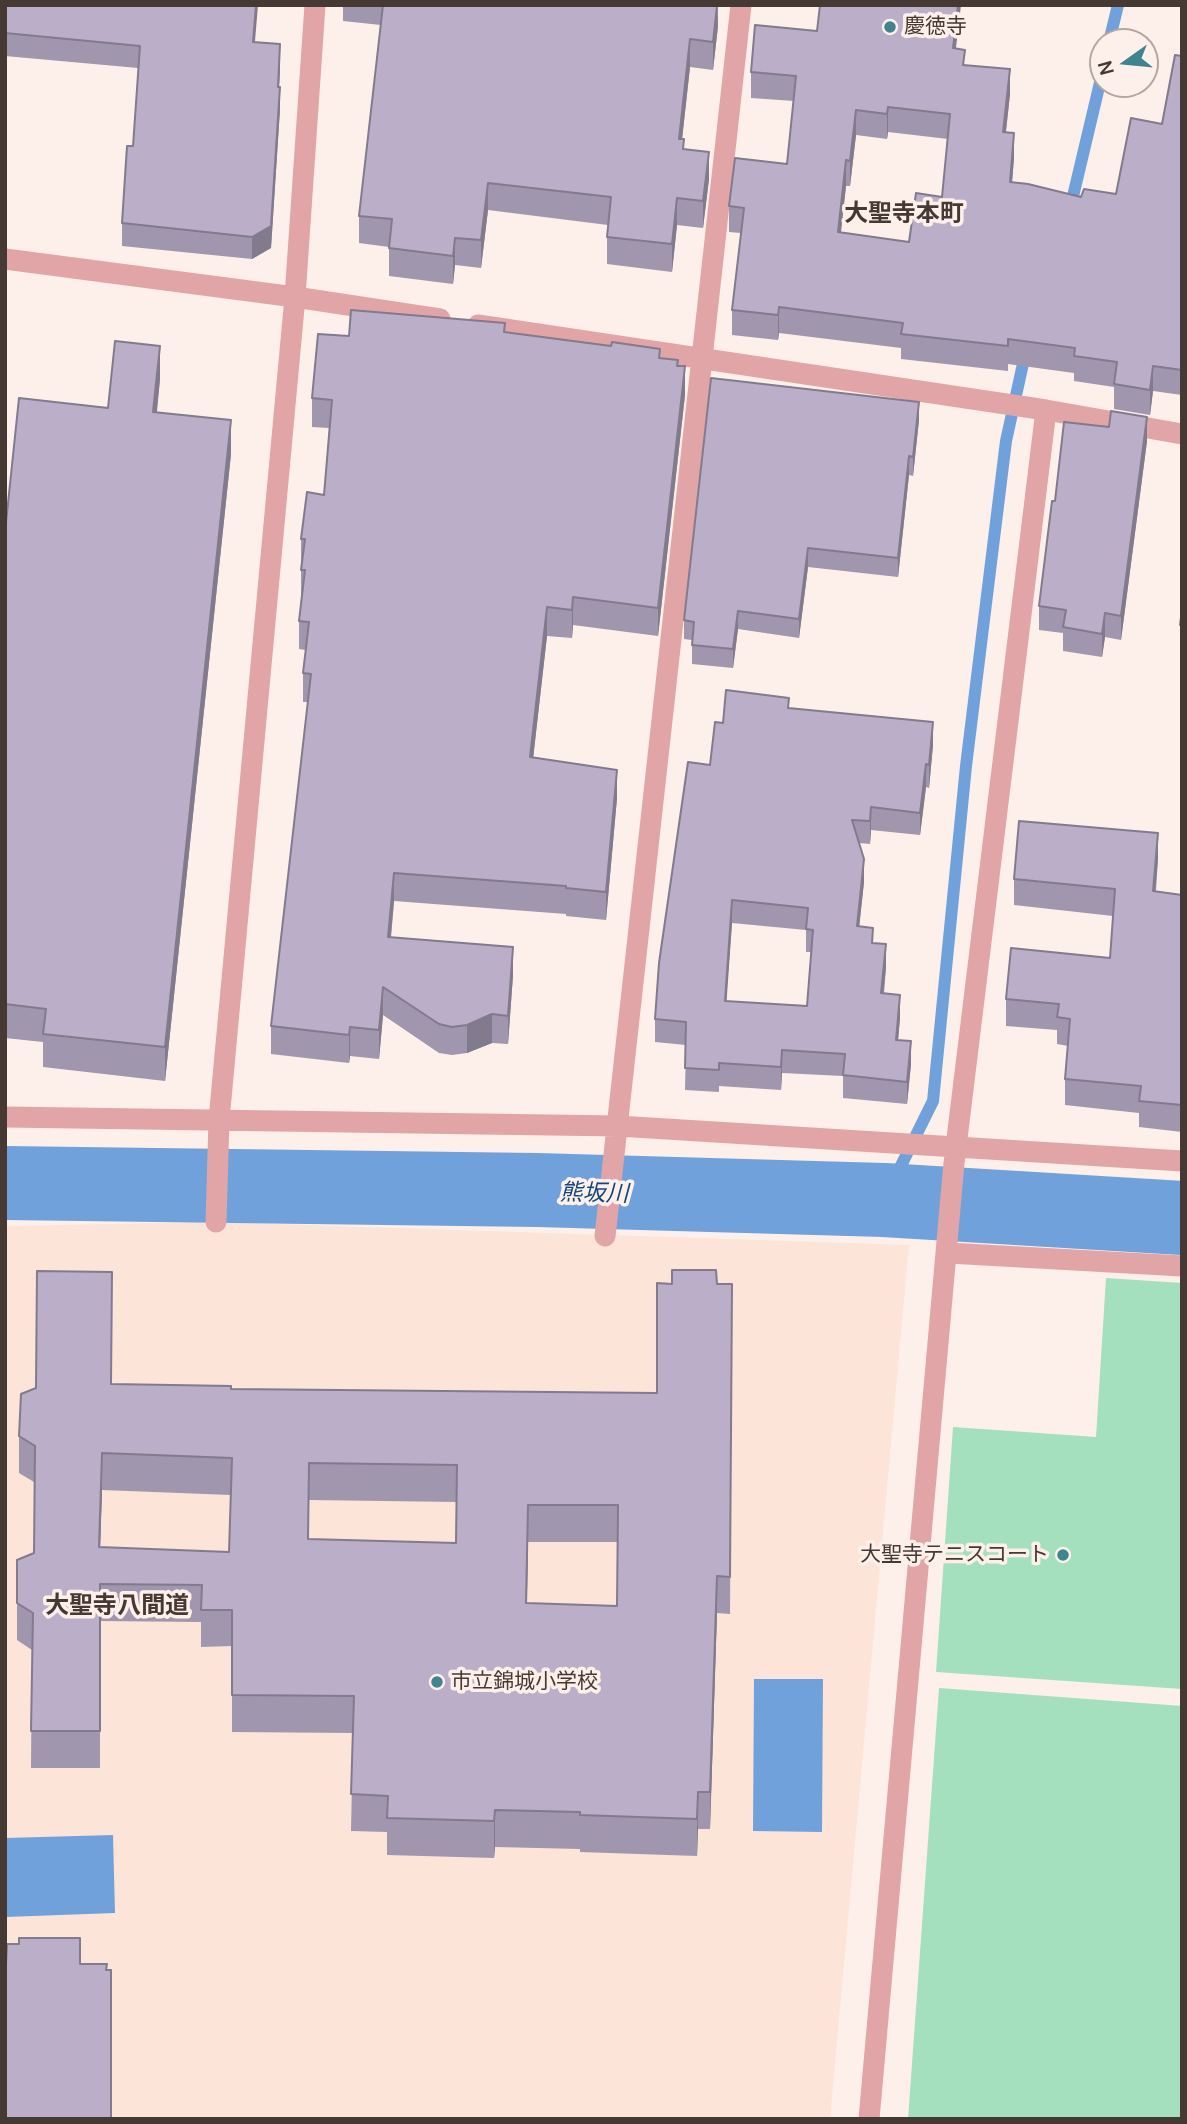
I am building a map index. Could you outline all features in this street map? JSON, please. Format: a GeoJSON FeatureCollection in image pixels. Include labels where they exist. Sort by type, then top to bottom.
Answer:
{"type":"FeatureCollection","features":[{"type":"Feature","properties":{"kind":"street"},"geometry":{"type":"LineString","coordinates":[[216,1223],[219,1120],[295,297],[315,5]]}},
{"type":"Feature","properties":{"kind":"street"},"geometry":{"type":"LineString","coordinates":[[605,1236],[741,5]]}},
{"type":"Feature","properties":{"kind":"street"},"geometry":{"type":"LineString","coordinates":[[5,259],[295,297],[1046,410],[1182,434]]}},
{"type":"Feature","properties":{"kind":"street"},"geometry":{"type":"LineString","coordinates":[[869,2119],[955,1155],[1046,410]]}},
{"type":"Feature","properties":{"kind":"street"},"geometry":{"type":"LineString","coordinates":[[5,1117],[618,1126],[955,1155],[1182,1161]]}},
{"type":"Feature","properties":{"kind":"street"},"geometry":{"type":"LineString","coordinates":[[948,1253],[1182,1266]]}},
{"type":"Feature","properties":{"kind":"shaded area","name":"市立錦城小学校"},"geometry":{"type":"Polygon","coordinates":[[[216,1222],[909,1245],[830,2119],[5,2119],[5,1226],[216,1222]]]}},
{"type":"Feature","properties":{"kind":"green space","name":"大聖寺テニスコート"},"geometry":{"type":"Polygon","coordinates":[[[1106,1278],[1182,1283],[1182,1689],[936,1672],[953,1427],[1096,1437],[1106,1278]]]}},
{"type":"Feature","properties":{"kind":"green space"},"geometry":{"type":"Polygon","coordinates":[[[939,1688],[1182,1706],[1182,2119],[908,2119],[939,1688]]]}},
{"type":"Feature","properties":{"kind":"water"},"geometry":{"type":"Polygon","coordinates":[[[754,1679],[823,1679],[822,1832],[753,1831],[754,1679]]]}},
{"type":"Feature","properties":{"kind":"water"},"geometry":{"type":"Polygon","coordinates":[[[113,1835],[115,1913],[5,1917],[5,1838],[113,1835]]]}},
{"type":"Feature","properties":{"kind":"building"},"geometry":{"type":"Polygon","coordinates":[[[5,5],[256,5],[253,42],[280,44],[280,87],[271,226],[252,237],[122,223],[127,146],[133,146],[140,46],[5,33],[5,5]]]}},
{"type":"Feature","properties":{"kind":"building"},"geometry":{"type":"Polygon","coordinates":[[[383,5],[717,5],[713,42],[690,39],[679,139],[684,139],[683,149],[709,152],[703,201],[677,198],[672,244],[607,237],[611,197],[488,183],[481,240],[455,238],[453,256],[389,248],[392,219],[359,216],[383,5]]]}},
{"type":"Feature","properties":{"kind":"building"},"geometry":{"type":"Polygon","coordinates":[[[820,5],[958,5],[953,48],[965,50],[963,65],[1010,69],[1003,132],[1014,133],[1010,182],[1081,197],[1084,189],[1116,194],[1131,118],[1162,124],[1175,55],[1182,56],[1182,370],[1153,366],[1150,390],[1114,384],[1117,362],[1074,356],[1075,348],[1008,339],[1008,346],[901,334],[903,323],[779,307],[778,315],[732,310],[744,208],[729,206],[735,158],[787,164],[796,76],[751,72],[755,25],[817,31],[820,5]],[[888,107],[887,114],[856,110],[850,161],[846,160],[838,232],[909,242],[916,193],[942,197],[950,114],[888,107]]]}},
{"type":"Feature","properties":{"kind":"building"},"geometry":{"type":"Polygon","coordinates":[[[351,310],[505,323],[504,332],[611,346],[612,342],[660,349],[659,358],[678,360],[677,366],[685,366],[658,608],[573,597],[572,610],[547,607],[530,757],[617,770],[606,892],[566,886],[394,873],[388,937],[513,947],[508,1016],[492,1014],[467,1025],[452,1027],[439,1024],[383,987],[379,1030],[350,1027],[349,1035],[271,1026],[311,674],[303,673],[309,622],[299,621],[305,570],[301,570],[305,539],[301,539],[307,492],[324,495],[332,400],[312,398],[318,334],[349,336],[351,310]]]}},
{"type":"Feature","properties":{"kind":"building"},"geometry":{"type":"Polygon","coordinates":[[[115,341],[160,346],[153,412],[231,420],[165,1047],[43,1034],[46,1009],[5,1004],[5,532],[19,398],[108,408],[115,341]]]}},
{"type":"Feature","properties":{"kind":"building"},"geometry":{"type":"Polygon","coordinates":[[[711,378],[919,402],[913,457],[909,456],[898,558],[808,548],[799,619],[738,611],[733,649],[692,645],[694,622],[684,620],[711,378]]]}},
{"type":"Feature","properties":{"kind":"building"},"geometry":{"type":"Polygon","coordinates":[[[1111,411],[1147,417],[1121,616],[1105,613],[1102,634],[1063,627],[1066,610],[1039,606],[1064,422],[1109,427],[1111,411]]]}},
{"type":"Feature","properties":{"kind":"building"},"geometry":{"type":"Polygon","coordinates":[[[726,690],[789,698],[788,708],[933,722],[929,765],[926,764],[920,813],[871,807],[870,821],[852,820],[864,859],[857,926],[873,928],[872,943],[886,944],[881,993],[900,995],[896,1040],[911,1041],[907,1082],[843,1075],[845,1054],[782,1050],[781,1067],[719,1063],[719,1070],[685,1068],[686,1022],[655,1019],[659,963],[688,762],[710,765],[715,722],[723,723],[726,690]],[[732,900],[725,1001],[807,1006],[813,930],[806,929],[808,908],[732,900]]]}},
{"type":"Feature","properties":{"kind":"building"},"geometry":{"type":"Polygon","coordinates":[[[1019,821],[1158,833],[1153,891],[1182,895],[1182,1105],[1139,1101],[1141,1086],[1065,1079],[1070,1019],[1057,1017],[1059,1004],[1006,999],[1011,948],[1110,958],[1115,889],[1014,879],[1019,821]]]}},
{"type":"Feature","properties":{"kind":"building"},"geometry":{"type":"Polygon","coordinates":[[[672,1270],[716,1270],[717,1284],[732,1284],[730,1577],[717,1576],[710,1792],[698,1792],[697,1819],[495,1810],[494,1821],[387,1818],[388,1796],[351,1794],[354,1696],[232,1695],[232,1610],[201,1610],[202,1585],[100,1584],[100,1731],[31,1731],[33,1613],[17,1603],[17,1560],[34,1553],[35,1446],[19,1436],[21,1394],[36,1388],[37,1271],[112,1272],[111,1384],[231,1386],[231,1389],[657,1393],[657,1283],[672,1284],[672,1270]],[[102,1453],[99,1547],[229,1552],[232,1458],[102,1453]],[[309,1463],[308,1539],[456,1543],[457,1465],[309,1463]],[[528,1505],[526,1603],[617,1606],[618,1505],[528,1505]]]}},
{"type":"Feature","properties":{"kind":"building"},"geometry":{"type":"Polygon","coordinates":[[[19,1938],[80,1938],[80,1964],[107,1964],[106,1970],[111,1970],[111,2119],[5,2119],[5,1964],[7,1944],[19,1944],[19,1938]]]}},
{"type":"Feature","properties":{"kind":"waterway"},"geometry":{"type":"LineString","coordinates":[[1112,28],[1118,5]]}},
{"type":"Feature","properties":{"kind":"waterway"},"geometry":{"type":"LineString","coordinates":[[1070,209],[1096,98]]}},
{"type":"Feature","properties":{"kind":"waterway"},"geometry":{"type":"LineString","coordinates":[[884,1200],[933,1101],[966,766],[1006,441],[1026,350]]}},
{"type":"Feature","properties":{"kind":"waterway","name":"熊坂川"},"geometry":{"type":"LineString","coordinates":[[5,1183],[537,1190],[884,1200],[1182,1218]]}},
{"type":"Feature","properties":{"kind":"place","name":"慶徳寺"},"geometry":{"type":"Point","coordinates":[890,27]}},
{"type":"Feature","properties":{"kind":"place","name":"大聖寺テニスコート"},"geometry":{"type":"Point","coordinates":[1063,1555]}},
{"type":"Feature","properties":{"kind":"place","name":"市立錦城小学校"},"geometry":{"type":"Point","coordinates":[437,1682]}},
{"type":"Feature","properties":{"kind":"district","name":"大聖寺本町"},"geometry":{"type":"Point","coordinates":[904,214]}},
{"type":"Feature","properties":{"kind":"district","name":"大聖寺八間道"},"geometry":{"type":"Point","coordinates":[117,1606]}}]}
